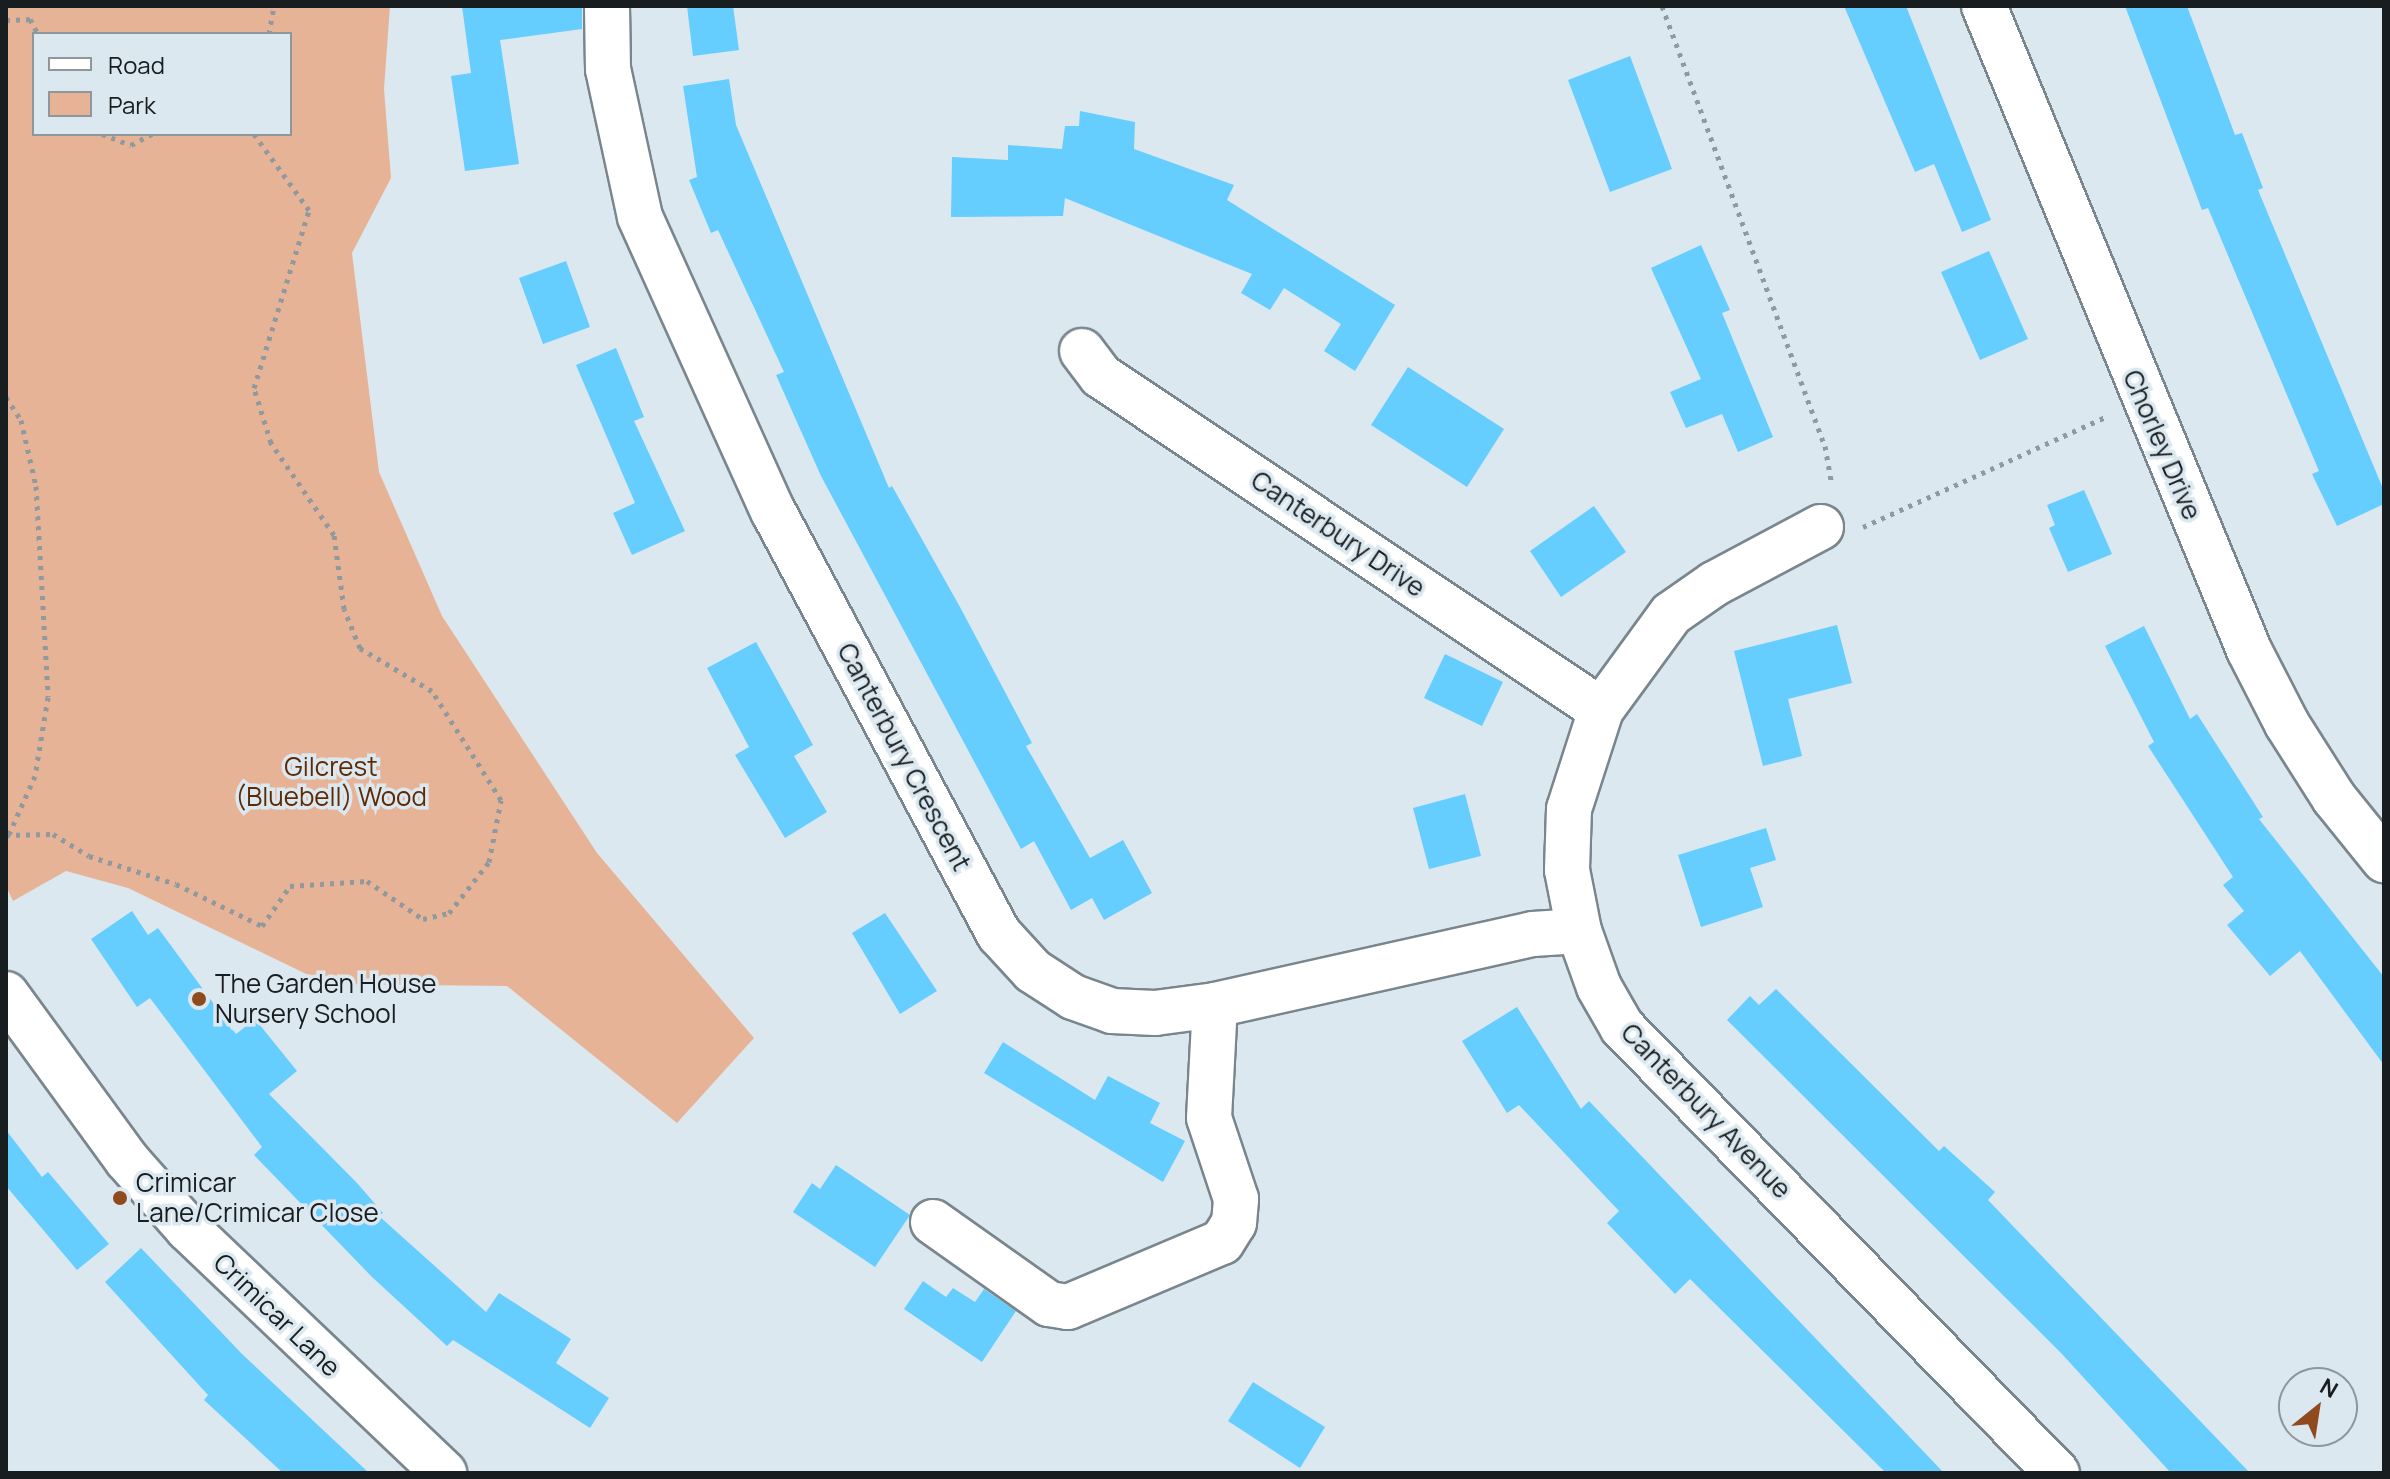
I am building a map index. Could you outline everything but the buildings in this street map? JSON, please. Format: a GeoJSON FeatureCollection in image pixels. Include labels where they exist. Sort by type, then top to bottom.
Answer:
{"type":"FeatureCollection","features":[{"type":"Feature","properties":{"kind":"street","name":"Canterbury Crescent"},"geometry":{"type":"LineString","coordinates":[[607,6],[608,69],[640,217],[773,511],[999,934],[1033,971],[1073,997],[1112,1011],[1155,1013],[1215,1005],[1533,934],[1579,931]]}},
{"type":"Feature","properties":{"kind":"street","name":"Chorley Drive"},"geometry":{"type":"LineString","coordinates":[[1984,6],[2142,400],[2249,650],[2287,724],[2334,798],[2384,860]]}},
{"type":"Feature","properties":{"kind":"street","name":"Canterbury Drive"},"geometry":{"type":"LineString","coordinates":[[1082,351],[1101,376],[1601,710]]}},
{"type":"Feature","properties":{"kind":"street","name":"Canterbury Avenue"},"geometry":{"type":"LineString","coordinates":[[1821,527],[1714,584],[1671,614],[1601,710],[1569,809],[1567,870],[1579,931],[1599,987],[1622,1027],[2057,1473]]}},
{"type":"Feature","properties":{"kind":"street","name":"Crimicar Lane"},"geometry":{"type":"LineString","coordinates":[[6,994],[127,1160],[188,1229],[444,1473]]}},
{"type":"Feature","properties":{"kind":"street"},"geometry":{"type":"LineString","coordinates":[[933,1222],[1049,1304],[1068,1307],[1222,1242],[1234,1223],[1236,1199],[1209,1118],[1215,1005]]}},
{"type":"Feature","properties":{"kind":"path"},"geometry":{"type":"LineString","coordinates":[[269,32],[274,6]]}},
{"type":"Feature","properties":{"kind":"path"},"geometry":{"type":"LineString","coordinates":[[1662,6],[1834,475],[1821,527],[1864,527],[2142,400]]}},
{"type":"Feature","properties":{"kind":"path"},"geometry":{"type":"LineString","coordinates":[[6,20],[30,19],[37,32]]}},
{"type":"Feature","properties":{"kind":"path"},"geometry":{"type":"LineString","coordinates":[[107,136],[131,145],[148,136]]}},
{"type":"Feature","properties":{"kind":"path"},"geometry":{"type":"LineString","coordinates":[[6,397],[21,420],[36,486],[48,697],[35,776],[7,834],[53,834],[89,856],[176,884],[262,926],[290,886],[367,881],[423,919],[449,913],[489,862],[501,800],[432,691],[360,648],[344,609],[334,535],[271,443],[254,388],[309,210],[255,136]]}},
{"type":"Feature","properties":{"kind":"green space","name":"Gilcrest (Bluebell) Wood"},"geometry":{"type":"Polygon","coordinates":[[[6,6],[390,6],[384,89],[391,178],[352,253],[379,472],[442,616],[597,853],[754,1038],[677,1123],[507,986],[327,984],[128,888],[66,871],[13,901],[6,886],[6,6]]]}},
{"type":"Feature","properties":{"kind":"place","name":"The Garden House Nursery School"},"geometry":{"type":"Point","coordinates":[199,999]}},
{"type":"Feature","properties":{"kind":"place","name":"Crimicar Lane/Crimicar Close"},"geometry":{"type":"Point","coordinates":[120,1198]}}]}
